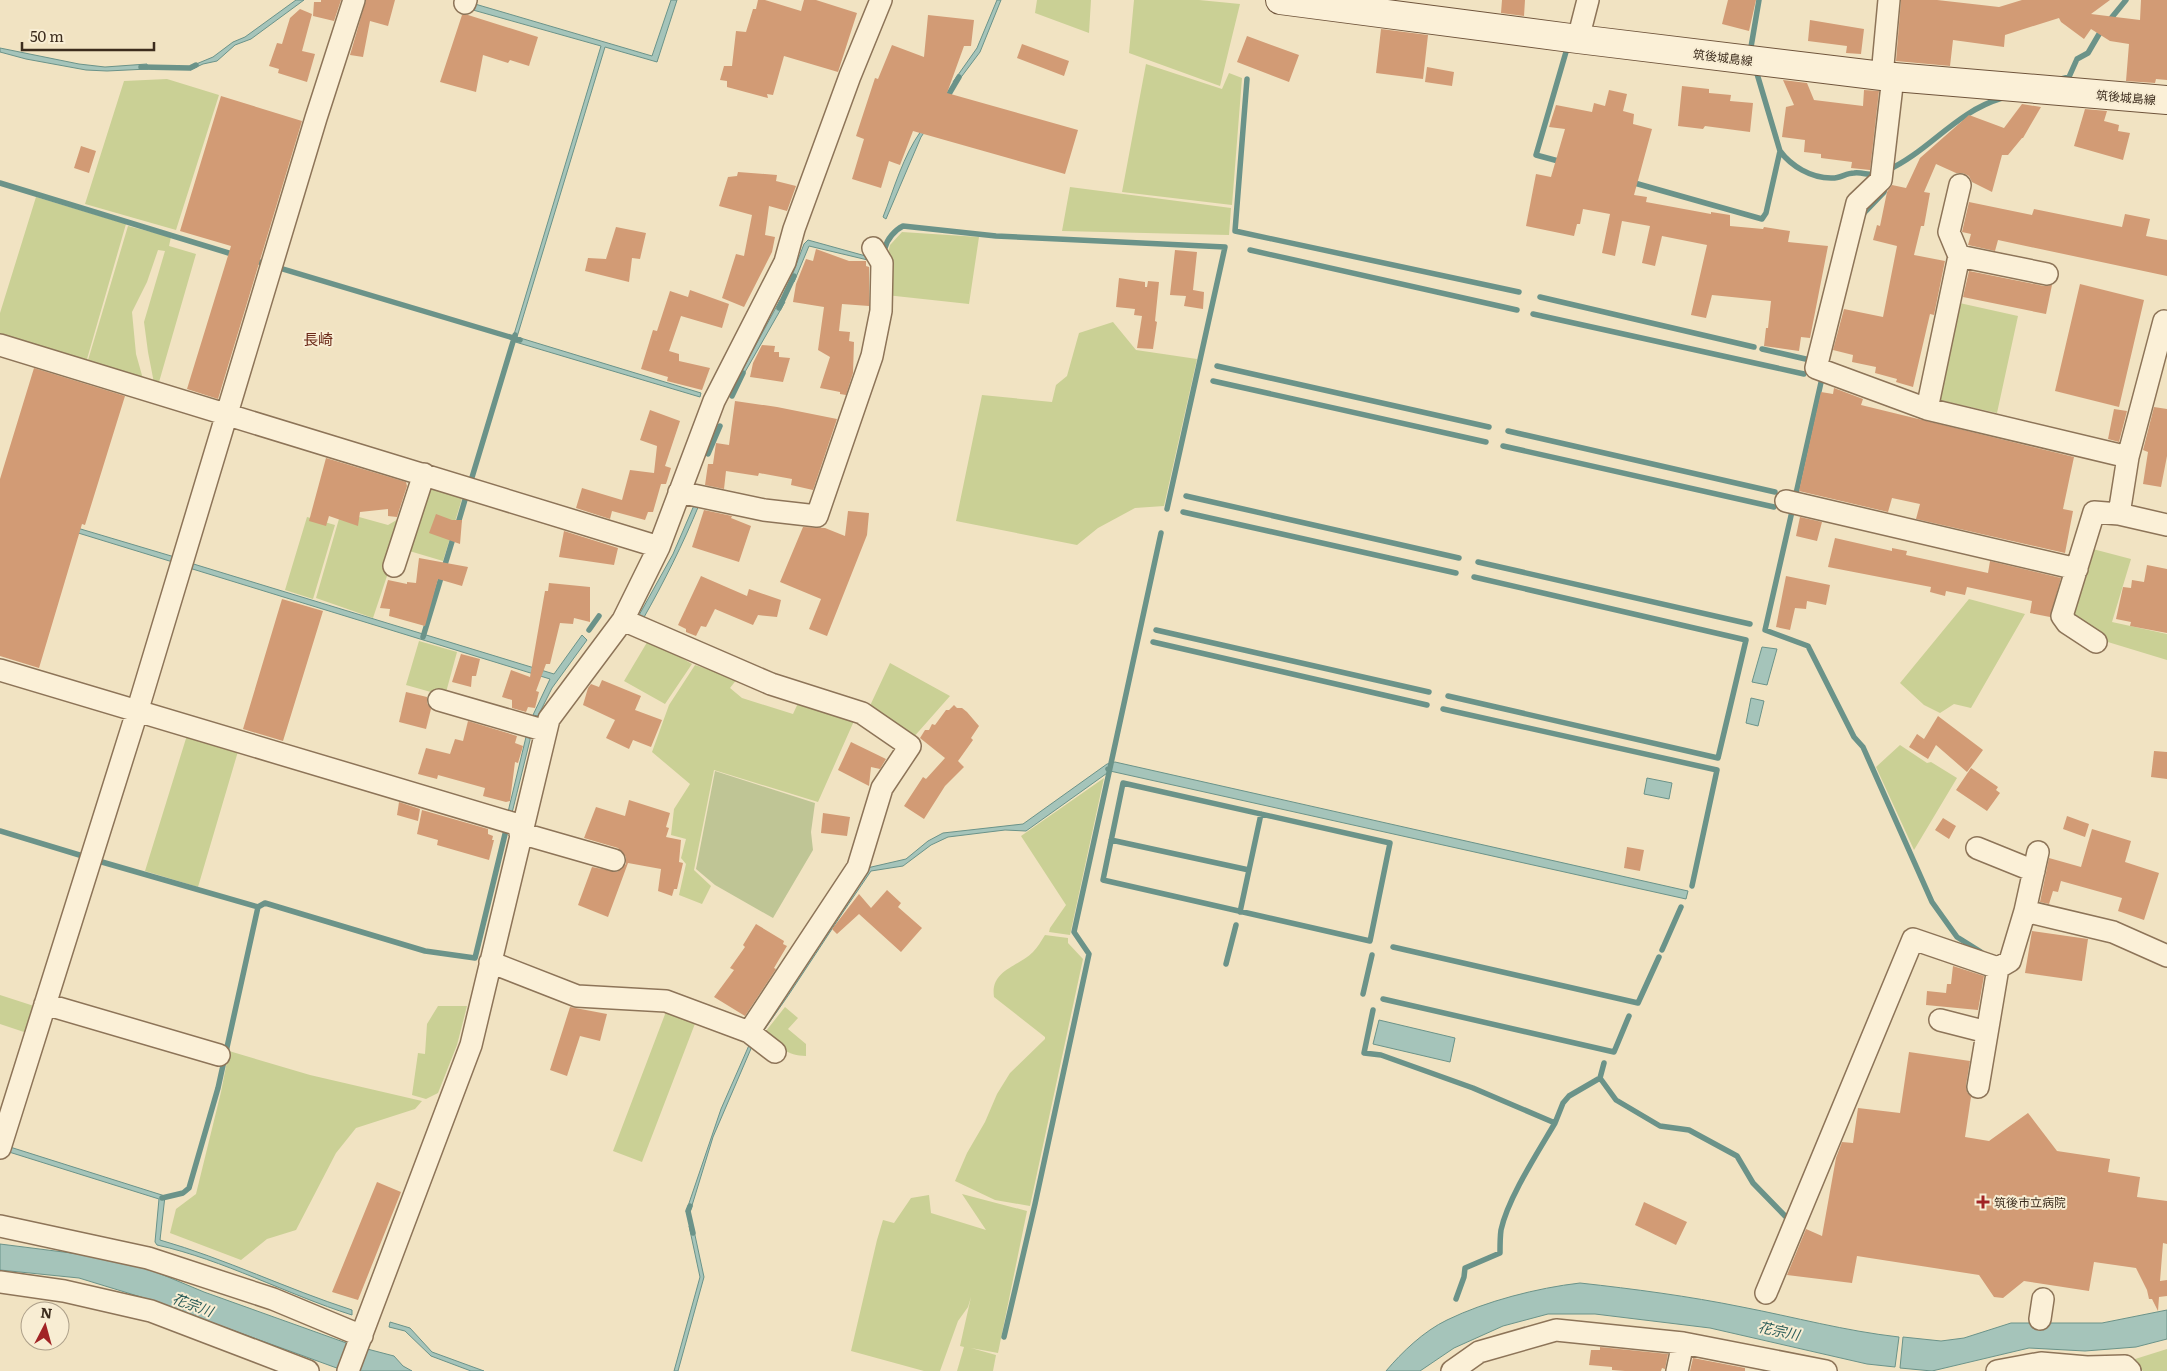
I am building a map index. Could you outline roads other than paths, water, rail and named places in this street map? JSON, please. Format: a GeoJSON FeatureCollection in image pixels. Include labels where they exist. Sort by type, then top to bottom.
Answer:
{"type":"FeatureCollection","features":[{"type":"Feature","properties":{"kind":"main road","name":"筑後城島線"},"geometry":{"type":"LineString","coordinates":[[1280,0],[1376,6],[1578,39],[1887,76],[2167,100]]}},
{"type":"Feature","properties":{"kind":"street"},"geometry":{"type":"LineString","coordinates":[[0,1148],[137,712],[316,118],[354,0]]}},
{"type":"Feature","properties":{"kind":"street"},"geometry":{"type":"LineString","coordinates":[[348,1371],[471,1044],[521,829],[549,719],[623,620],[659,547],[714,401],[784,262],[794,229],[850,76],[881,0]]}},
{"type":"Feature","properties":{"kind":"street"},"geometry":{"type":"LineString","coordinates":[[1578,39],[1588,0]]}},
{"type":"Feature","properties":{"kind":"street"},"geometry":{"type":"LineString","coordinates":[[1889,0],[1881,180],[1857,203],[1816,368],[1927,409],[2128,457]]}},
{"type":"Feature","properties":{"kind":"street"},"geometry":{"type":"LineString","coordinates":[[1927,409],[1959,256],[1949,232],[1960,185]]}},
{"type":"Feature","properties":{"kind":"street"},"geometry":{"type":"LineString","coordinates":[[679,492],[764,510],[817,516],[872,356],[881,311],[882,263],[873,248]]}},
{"type":"Feature","properties":{"kind":"street"},"geometry":{"type":"LineString","coordinates":[[1959,256],[2047,274]]}},
{"type":"Feature","properties":{"kind":"street"},"geometry":{"type":"LineString","coordinates":[[2119,514],[2128,457],[2164,321]]}},
{"type":"Feature","properties":{"kind":"street"},"geometry":{"type":"LineString","coordinates":[[0,345],[227,413],[659,547]]}},
{"type":"Feature","properties":{"kind":"street"},"geometry":{"type":"LineString","coordinates":[[394,566],[424,474]]}},
{"type":"Feature","properties":{"kind":"street"},"geometry":{"type":"LineString","coordinates":[[1786,501],[2077,569]]}},
{"type":"Feature","properties":{"kind":"street"},"geometry":{"type":"LineString","coordinates":[[2096,642],[2067,623],[2062,616],[2094,512],[2119,514],[2167,526]]}},
{"type":"Feature","properties":{"kind":"street"},"geometry":{"type":"LineString","coordinates":[[623,620],[771,684],[862,713],[910,746],[882,788],[858,867],[749,1032]]}},
{"type":"Feature","properties":{"kind":"street"},"geometry":{"type":"LineString","coordinates":[[0,670],[521,829],[614,860]]}},
{"type":"Feature","properties":{"kind":"street"},"geometry":{"type":"LineString","coordinates":[[439,700],[546,731]]}},
{"type":"Feature","properties":{"kind":"street"},"geometry":{"type":"LineString","coordinates":[[1766,1292],[1913,939],[1998,968],[2010,962],[2025,911],[2036,862],[1977,848]]}},
{"type":"Feature","properties":{"kind":"street"},"geometry":{"type":"LineString","coordinates":[[2025,911],[2113,932],[2167,956]]}},
{"type":"Feature","properties":{"kind":"street"},"geometry":{"type":"LineString","coordinates":[[490,962],[577,996],[666,1001],[749,1032],[775,1052]]}},
{"type":"Feature","properties":{"kind":"street"},"geometry":{"type":"LineString","coordinates":[[1978,1087],[1998,968]]}},
{"type":"Feature","properties":{"kind":"street"},"geometry":{"type":"LineString","coordinates":[[45,1004],[219,1054]]}},
{"type":"Feature","properties":{"kind":"street"},"geometry":{"type":"LineString","coordinates":[[1940,1020],[1987,1032]]}},
{"type":"Feature","properties":{"kind":"street"},"geometry":{"type":"LineString","coordinates":[[0,1226],[148,1258],[273,1299],[361,1337]]}},
{"type":"Feature","properties":{"kind":"street"},"geometry":{"type":"LineString","coordinates":[[0,1282],[64,1291],[151,1311],[308,1371]]}},
{"type":"Feature","properties":{"kind":"street"},"geometry":{"type":"LineString","coordinates":[[1452,1371],[1479,1352],[1556,1330],[1683,1343],[1826,1371]]}},
{"type":"Feature","properties":{"kind":"street"},"geometry":{"type":"LineString","coordinates":[[1677,1371],[1683,1343]]}},
{"type":"Feature","properties":{"kind":"street"},"geometry":{"type":"LineString","coordinates":[[1997,1371],[2041,1363],[2087,1367],[2125,1366],[2130,1371]]}},
{"type":"Feature","properties":{"kind":"water"},"geometry":{"type":"Polygon","coordinates":[[[296,0],[304,0],[251,39],[235,45],[217,61],[203,64],[190,70],[189,67],[213,57],[233,42],[245,37],[296,0]]]}},
{"type":"Feature","properties":{"kind":"water"},"geometry":{"type":"Polygon","coordinates":[[[671,0],[677,0],[657,62],[605,47],[517,337],[701,393],[700,397],[512,341],[601,46],[473,10],[475,4],[652,56],[671,0]]]}},
{"type":"Feature","properties":{"kind":"water"},"geometry":{"type":"Polygon","coordinates":[[[997,0],[1001,0],[980,52],[956,84],[953,82],[977,48],[997,0]]]}},
{"type":"Feature","properties":{"kind":"water"},"geometry":{"type":"Polygon","coordinates":[[[0,48],[79,64],[105,67],[147,64],[148,69],[86,70],[26,59],[0,52],[0,48]]]}},
{"type":"Feature","properties":{"kind":"water"},"geometry":{"type":"Polygon","coordinates":[[[946,101],[921,137],[886,219],[883,217],[909,151],[924,127],[946,101]]]}},
{"type":"Feature","properties":{"kind":"water"},"geometry":{"type":"Polygon","coordinates":[[[808,240],[873,258],[872,261],[809,246],[794,282],[790,281],[804,244],[808,240]]]}},
{"type":"Feature","properties":{"kind":"water"},"geometry":{"type":"Polygon","coordinates":[[[780,300],[785,302],[741,379],[738,378],[780,300]]]}},
{"type":"Feature","properties":{"kind":"water"},"geometry":{"type":"Polygon","coordinates":[[[695,503],[699,505],[673,563],[643,619],[638,617],[673,554],[695,503]]]}},
{"type":"Feature","properties":{"kind":"water"},"geometry":{"type":"Polygon","coordinates":[[[0,505],[178,558],[176,563],[0,509],[0,505]]]}},
{"type":"Feature","properties":{"kind":"water"},"geometry":{"type":"Polygon","coordinates":[[[187,562],[554,674],[582,635],[587,640],[552,688],[538,716],[533,715],[550,679],[186,567],[187,562]]]}},
{"type":"Feature","properties":{"kind":"water"},"geometry":{"type":"Polygon","coordinates":[[[1762,647],[1777,649],[1767,685],[1752,682],[1762,647]]]}},
{"type":"Feature","properties":{"kind":"water"},"geometry":{"type":"Polygon","coordinates":[[[1751,698],[1764,701],[1758,726],[1746,723],[1751,698]]]}},
{"type":"Feature","properties":{"kind":"water"},"geometry":{"type":"Polygon","coordinates":[[[526,737],[530,738],[530,740],[512,813],[508,812],[526,737]]]}},
{"type":"Feature","properties":{"kind":"water"},"geometry":{"type":"Polygon","coordinates":[[[1115,762],[1688,891],[1686,899],[1110,771],[1026,831],[1005,830],[948,837],[931,845],[903,866],[871,871],[760,1036],[758,1033],[867,868],[906,859],[928,841],[943,833],[1023,824],[1107,764],[1115,762]]]}},
{"type":"Feature","properties":{"kind":"water"},"geometry":{"type":"Polygon","coordinates":[[[1647,778],[1672,783],[1669,799],[1644,794],[1647,778]]]}},
{"type":"Feature","properties":{"kind":"water"},"geometry":{"type":"Polygon","coordinates":[[[1379,1020],[1455,1038],[1450,1062],[1373,1044],[1379,1020]]]}},
{"type":"Feature","properties":{"kind":"water"},"geometry":{"type":"Polygon","coordinates":[[[750,1043],[753,1044],[713,1137],[690,1212],[686,1212],[721,1109],[750,1043]]]}},
{"type":"Feature","properties":{"kind":"water"},"geometry":{"type":"Polygon","coordinates":[[[10,1147],[165,1196],[160,1240],[209,1256],[352,1310],[352,1315],[206,1259],[157,1245],[155,1242],[159,1199],[9,1152],[10,1147]]]}},
{"type":"Feature","properties":{"kind":"water"},"geometry":{"type":"Polygon","coordinates":[[[689,1226],[693,1226],[704,1277],[678,1371],[674,1371],[700,1277],[689,1226]]]}},
{"type":"Feature","properties":{"kind":"water","name":"花宗川"},"geometry":{"type":"Polygon","coordinates":[[[0,1244],[79,1254],[144,1267],[204,1292],[352,1345],[394,1356],[403,1366],[412,1371],[345,1371],[141,1297],[79,1278],[0,1270],[0,1244]]]}},
{"type":"Feature","properties":{"kind":"water","name":"花宗川"},"geometry":{"type":"Polygon","coordinates":[[[1580,1283],[1702,1299],[1839,1328],[1899,1337],[1895,1367],[1867,1364],[1710,1328],[1595,1314],[1548,1314],[1503,1326],[1454,1348],[1420,1371],[1386,1371],[1414,1342],[1438,1325],[1462,1313],[1512,1296],[1580,1283]]]}},
{"type":"Feature","properties":{"kind":"water"},"geometry":{"type":"Polygon","coordinates":[[[2167,1310],[2167,1339],[2136,1347],[2085,1351],[2029,1348],[1932,1371],[1900,1368],[1903,1337],[1941,1341],[1964,1338],[2011,1323],[2102,1323],[2167,1310]]]}},
{"type":"Feature","properties":{"kind":"water"},"geometry":{"type":"Polygon","coordinates":[[[390,1322],[410,1328],[432,1352],[484,1371],[471,1371],[431,1356],[405,1331],[389,1327],[390,1322]]]}},
{"type":"Feature","properties":{"kind":"waterway"},"geometry":{"type":"LineString","coordinates":[[1752,53],[1751,47],[1759,0]]}},
{"type":"Feature","properties":{"kind":"waterway"},"geometry":{"type":"LineString","coordinates":[[2108,22],[2126,0]]}},
{"type":"Feature","properties":{"kind":"waterway"},"geometry":{"type":"LineString","coordinates":[[2061,79],[2069,77],[2077,59],[2088,53],[2102,29]]}},
{"type":"Feature","properties":{"kind":"waterway"},"geometry":{"type":"LineString","coordinates":[[1562,162],[1536,155],[1568,45]]}},
{"type":"Feature","properties":{"kind":"waterway"},"geometry":{"type":"LineString","coordinates":[[141,67],[190,68],[196,65]]}},
{"type":"Feature","properties":{"kind":"waterway"},"geometry":{"type":"LineString","coordinates":[[1755,67],[1780,151],[1790,162],[1816,176],[1834,178],[1854,173],[1878,174]]}},
{"type":"Feature","properties":{"kind":"waterway"},"geometry":{"type":"LineString","coordinates":[[946,99],[959,77]]}},
{"type":"Feature","properties":{"kind":"waterway"},"geometry":{"type":"LineString","coordinates":[[1247,79],[1235,231],[1519,292]]}},
{"type":"Feature","properties":{"kind":"waterway"},"geometry":{"type":"LineString","coordinates":[[1886,171],[1902,163],[1970,112],[2002,98]]}},
{"type":"Feature","properties":{"kind":"waterway"},"geometry":{"type":"LineString","coordinates":[[1631,182],[1762,219],[1766,213],[1780,151]]}},
{"type":"Feature","properties":{"kind":"waterway"},"geometry":{"type":"LineString","coordinates":[[0,183],[235,255]]}},
{"type":"Feature","properties":{"kind":"waterway"},"geometry":{"type":"LineString","coordinates":[[1862,215],[1884,192],[1885,186]]}},
{"type":"Feature","properties":{"kind":"waterway"},"geometry":{"type":"LineString","coordinates":[[880,252],[885,248],[892,235],[903,226],[996,236],[1225,247],[1167,509]]}},
{"type":"Feature","properties":{"kind":"waterway"},"geometry":{"type":"LineString","coordinates":[[1250,250],[1517,310]]}},
{"type":"Feature","properties":{"kind":"waterway"},"geometry":{"type":"LineString","coordinates":[[253,260],[520,340]]}},
{"type":"Feature","properties":{"kind":"waterway"},"geometry":{"type":"LineString","coordinates":[[779,308],[794,276]]}},
{"type":"Feature","properties":{"kind":"waterway"},"geometry":{"type":"LineString","coordinates":[[1540,297],[1754,347]]}},
{"type":"Feature","properties":{"kind":"waterway"},"geometry":{"type":"LineString","coordinates":[[1533,314],[1804,374]]}},
{"type":"Feature","properties":{"kind":"waterway"},"geometry":{"type":"LineString","coordinates":[[470,484],[515,335]]}},
{"type":"Feature","properties":{"kind":"waterway"},"geometry":{"type":"LineString","coordinates":[[1762,349],[1810,360]]}},
{"type":"Feature","properties":{"kind":"waterway"},"geometry":{"type":"LineString","coordinates":[[1217,366],[1489,427]]}},
{"type":"Feature","properties":{"kind":"waterway"},"geometry":{"type":"LineString","coordinates":[[732,396],[743,373]]}},
{"type":"Feature","properties":{"kind":"waterway"},"geometry":{"type":"LineString","coordinates":[[1795,498],[1822,378]]}},
{"type":"Feature","properties":{"kind":"waterway"},"geometry":{"type":"LineString","coordinates":[[1213,381],[1486,442]]}},
{"type":"Feature","properties":{"kind":"waterway"},"geometry":{"type":"LineString","coordinates":[[708,454],[720,426]]}},
{"type":"Feature","properties":{"kind":"waterway"},"geometry":{"type":"LineString","coordinates":[[1508,431],[1775,492]]}},
{"type":"Feature","properties":{"kind":"waterway"},"geometry":{"type":"LineString","coordinates":[[1503,446],[1774,507]]}},
{"type":"Feature","properties":{"kind":"waterway"},"geometry":{"type":"LineString","coordinates":[[457,527],[467,493]]}},
{"type":"Feature","properties":{"kind":"waterway"},"geometry":{"type":"LineString","coordinates":[[1186,496],[1459,558]]}},
{"type":"Feature","properties":{"kind":"waterway"},"geometry":{"type":"LineString","coordinates":[[1793,507],[1765,630],[1808,646],[1854,737],[1863,747],[1932,902],[1957,937],[1981,952]]}},
{"type":"Feature","properties":{"kind":"waterway"},"geometry":{"type":"LineString","coordinates":[[1183,512],[1456,573]]}},
{"type":"Feature","properties":{"kind":"waterway"},"geometry":{"type":"LineString","coordinates":[[1108,769],[1110,768],[1161,533]]}},
{"type":"Feature","properties":{"kind":"waterway"},"geometry":{"type":"LineString","coordinates":[[423,637],[454,535]]}},
{"type":"Feature","properties":{"kind":"waterway"},"geometry":{"type":"LineString","coordinates":[[1478,562],[1750,624]]}},
{"type":"Feature","properties":{"kind":"waterway"},"geometry":{"type":"LineString","coordinates":[[1448,696],[1718,758],[1746,640],[1474,577]]}},
{"type":"Feature","properties":{"kind":"waterway"},"geometry":{"type":"LineString","coordinates":[[589,630],[599,616]]}},
{"type":"Feature","properties":{"kind":"waterway"},"geometry":{"type":"LineString","coordinates":[[1156,630],[1429,692]]}},
{"type":"Feature","properties":{"kind":"waterway"},"geometry":{"type":"LineString","coordinates":[[1153,642],[1427,705]]}},
{"type":"Feature","properties":{"kind":"waterway"},"geometry":{"type":"LineString","coordinates":[[1443,709],[1717,770],[1692,886]]}},
{"type":"Feature","properties":{"kind":"waterway"},"geometry":{"type":"LineString","coordinates":[[1004,1337],[1089,954],[1074,932],[1110,768]]}},
{"type":"Feature","properties":{"kind":"waterway"},"geometry":{"type":"LineString","coordinates":[[1123,783],[1390,843],[1370,941],[1103,880],[1123,783]]}},
{"type":"Feature","properties":{"kind":"waterway"},"geometry":{"type":"LineString","coordinates":[[1111,840],[1249,870],[1261,814]]}},
{"type":"Feature","properties":{"kind":"waterway"},"geometry":{"type":"LineString","coordinates":[[95,860],[258,907],[265,903],[425,951],[475,958],[506,830]]}},
{"type":"Feature","properties":{"kind":"waterway"},"geometry":{"type":"LineString","coordinates":[[0,831],[86,857]]}},
{"type":"Feature","properties":{"kind":"waterway"},"geometry":{"type":"LineString","coordinates":[[1240,912],[1249,870]]}},
{"type":"Feature","properties":{"kind":"waterway"},"geometry":{"type":"LineString","coordinates":[[162,1198],[183,1193],[189,1188],[218,1088],[258,907]]}},
{"type":"Feature","properties":{"kind":"waterway"},"geometry":{"type":"LineString","coordinates":[[1662,950],[1681,907]]}},
{"type":"Feature","properties":{"kind":"waterway"},"geometry":{"type":"LineString","coordinates":[[1226,964],[1236,925]]}},
{"type":"Feature","properties":{"kind":"waterway"},"geometry":{"type":"LineString","coordinates":[[1393,947],[1638,1003],[1659,957]]}},
{"type":"Feature","properties":{"kind":"waterway"},"geometry":{"type":"LineString","coordinates":[[1363,994],[1372,955]]}},
{"type":"Feature","properties":{"kind":"waterway"},"geometry":{"type":"LineString","coordinates":[[1383,999],[1614,1052],[1629,1016]]}},
{"type":"Feature","properties":{"kind":"waterway"},"geometry":{"type":"LineString","coordinates":[[1373,1010],[1364,1053],[1381,1055],[1473,1088],[1555,1123],[1524,1175],[1510,1204],[1501,1230],[1500,1253],[1465,1268],[1464,1277],[1456,1299]]}},
{"type":"Feature","properties":{"kind":"waterway"},"geometry":{"type":"LineString","coordinates":[[1555,1123],[1563,1103],[1569,1096],[1600,1078],[1604,1063]]}},
{"type":"Feature","properties":{"kind":"waterway"},"geometry":{"type":"LineString","coordinates":[[1600,1078],[1616,1100],[1660,1126],[1689,1130],[1737,1156],[1753,1183],[1788,1219],[1786,1223]]}},
{"type":"Feature","properties":{"kind":"waterway"},"geometry":{"type":"LineString","coordinates":[[690,1206],[688,1211],[693,1233]]}},
{"type":"Feature","properties":{"kind":"place","name":"筑後市立病院"},"geometry":{"type":"Point","coordinates":[1983,1202]}},
{"type":"Feature","properties":{"kind":"district","name":"長崎"},"geometry":{"type":"Point","coordinates":[318,338]}}]}
